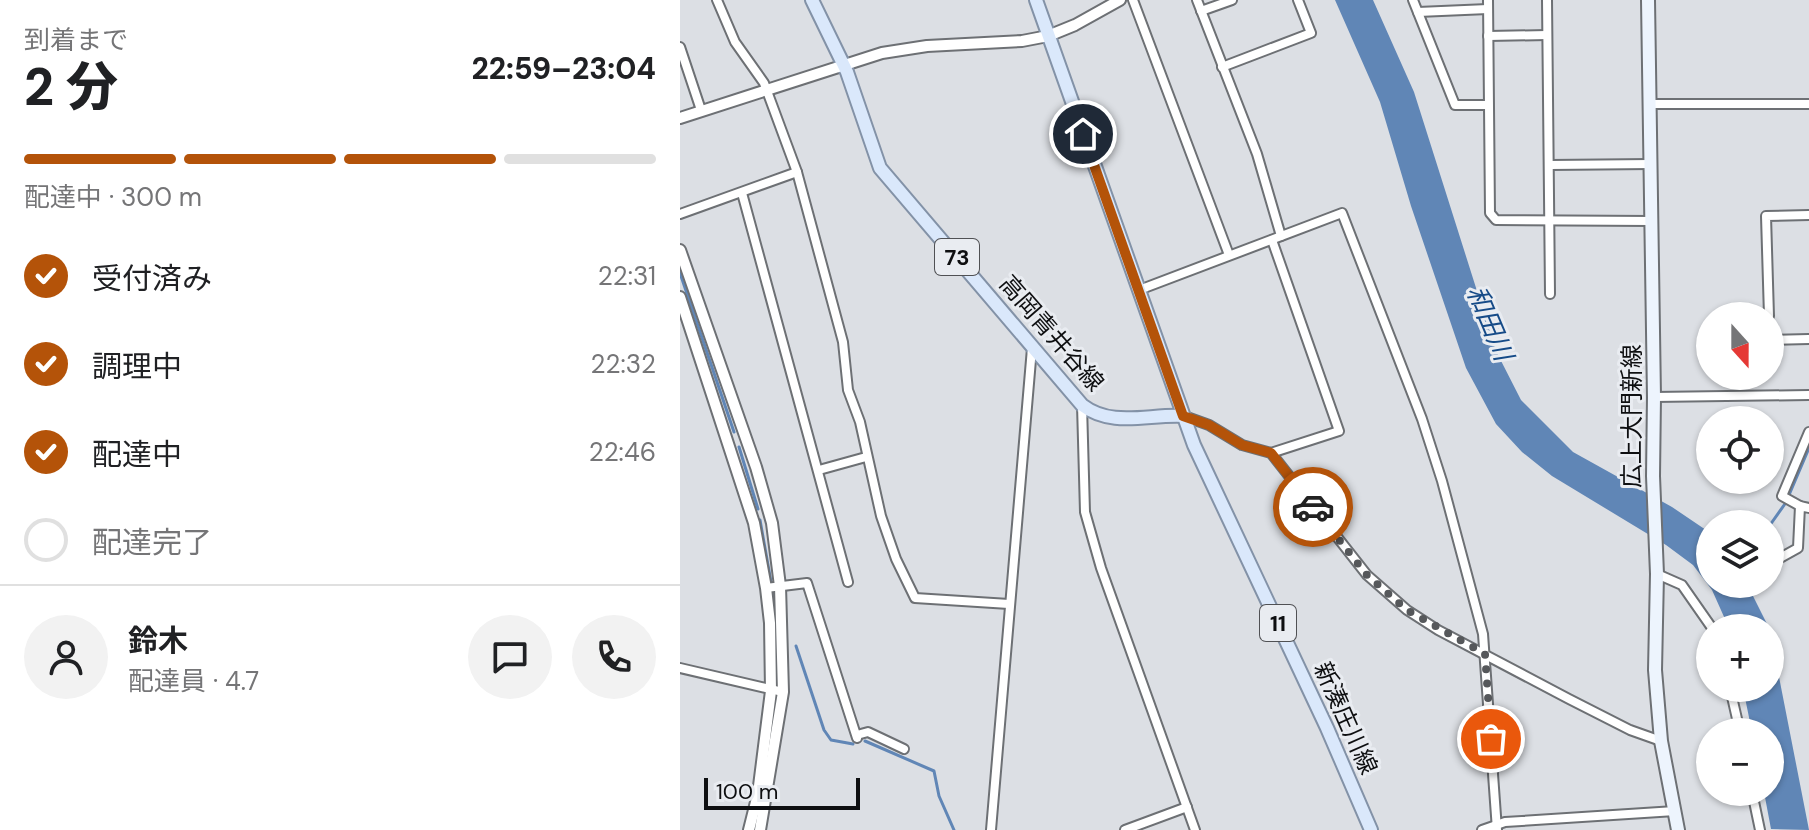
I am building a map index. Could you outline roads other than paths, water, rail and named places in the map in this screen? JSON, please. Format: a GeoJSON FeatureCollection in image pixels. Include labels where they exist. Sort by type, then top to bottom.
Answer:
{"type":"FeatureCollection","features":[{"type":"Feature","properties":{"kind":"main road","name":"高岡青井谷線"},"geometry":{"type":"LineString","coordinates":[[812,0],[844,65],[880,168],[1082,405],[1095,415],[1115,419],[1183,416]]}},
{"type":"Feature","properties":{"kind":"main road","name":"新湊庄川線"},"geometry":{"type":"LineString","coordinates":[[1036,0],[1183,416],[1371,830]]}},
{"type":"Feature","properties":{"kind":"main road","name":"広上大門新線"},"geometry":{"type":"LineString","coordinates":[[1648,0],[1655,670],[1661,741],[1678,830]]}},
{"type":"Feature","properties":{"kind":"street"},"geometry":{"type":"LineString","coordinates":[[717,0],[735,42],[767,91],[797,172],[843,342],[848,390],[860,422],[881,516],[896,559],[915,598],[1009,604]]}},
{"type":"Feature","properties":{"kind":"street"},"geometry":{"type":"LineString","coordinates":[[680,118],[882,53],[1048,36],[1120,0]]}},
{"type":"Feature","properties":{"kind":"street"},"geometry":{"type":"LineString","coordinates":[[1133,0],[1229,255]]}},
{"type":"Feature","properties":{"kind":"street"},"geometry":{"type":"LineString","coordinates":[[1183,416],[1209,425],[1242,445],[1271,453],[1339,431],[1276,238],[1257,154],[1197,0]]}},
{"type":"Feature","properties":{"kind":"street"},"geometry":{"type":"LineString","coordinates":[[1201,11],[1232,0]]}},
{"type":"Feature","properties":{"kind":"street"},"geometry":{"type":"LineString","coordinates":[[1222,67],[1311,33],[1298,0]]}},
{"type":"Feature","properties":{"kind":"street"},"geometry":{"type":"LineString","coordinates":[[1413,0],[1455,105],[1488,105]]}},
{"type":"Feature","properties":{"kind":"street"},"geometry":{"type":"LineString","coordinates":[[1547,0],[1550,294]]}},
{"type":"Feature","properties":{"kind":"street"},"geometry":{"type":"LineString","coordinates":[[1418,12],[1488,4],[1490,213],[1496,220],[1651,221]]}},
{"type":"Feature","properties":{"kind":"street"},"geometry":{"type":"LineString","coordinates":[[1488,36],[1547,35]]}},
{"type":"Feature","properties":{"kind":"street"},"geometry":{"type":"LineString","coordinates":[[680,47],[701,110]]}},
{"type":"Feature","properties":{"kind":"street"},"geometry":{"type":"LineString","coordinates":[[1651,104],[1809,104]]}},
{"type":"Feature","properties":{"kind":"street"},"geometry":{"type":"LineString","coordinates":[[1550,165],[1651,164]]}},
{"type":"Feature","properties":{"kind":"street"},"geometry":{"type":"LineString","coordinates":[[680,214],[797,172]]}},
{"type":"Feature","properties":{"kind":"street"},"geometry":{"type":"LineString","coordinates":[[742,193],[848,582]]}},
{"type":"Feature","properties":{"kind":"street"},"geometry":{"type":"LineString","coordinates":[[1139,290],[1342,213],[1422,419],[1483,634],[1497,827]]}},
{"type":"Feature","properties":{"kind":"street"},"geometry":{"type":"LineString","coordinates":[[1769,302],[1766,216],[1809,215]]}},
{"type":"Feature","properties":{"kind":"street"},"geometry":{"type":"LineString","coordinates":[[680,250],[756,467],[772,523],[780,586],[777,691],[760,830]]}},
{"type":"Feature","properties":{"kind":"street"},"geometry":{"type":"LineString","coordinates":[[680,297],[754,523],[766,588],[777,691],[749,830]]}},
{"type":"Feature","properties":{"kind":"street"},"geometry":{"type":"LineString","coordinates":[[1784,340],[1809,339]]}},
{"type":"Feature","properties":{"kind":"street"},"geometry":{"type":"LineString","coordinates":[[991,830],[1032,348]]}},
{"type":"Feature","properties":{"kind":"street"},"geometry":{"type":"LineString","coordinates":[[1654,397],[1809,395]]}},
{"type":"Feature","properties":{"kind":"street"},"geometry":{"type":"LineString","coordinates":[[1082,405],[1085,512],[1101,568],[1195,830]]}},
{"type":"Feature","properties":{"kind":"street"},"geometry":{"type":"LineString","coordinates":[[1784,556],[1798,548],[1805,507],[1782,496],[1809,432]]}},
{"type":"Feature","properties":{"kind":"street"},"geometry":{"type":"LineString","coordinates":[[1271,453],[1367,575],[1407,610],[1630,730],[1661,741]]}},
{"type":"Feature","properties":{"kind":"street"},"geometry":{"type":"LineString","coordinates":[[819,470],[866,457]]}},
{"type":"Feature","properties":{"kind":"street"},"geometry":{"type":"LineString","coordinates":[[1656,568],[1682,585],[1702,614]]}},
{"type":"Feature","properties":{"kind":"street"},"geometry":{"type":"LineString","coordinates":[[766,588],[807,583],[857,737],[868,732],[904,749]]}},
{"type":"Feature","properties":{"kind":"street"},"geometry":{"type":"LineString","coordinates":[[680,668],[777,691]]}},
{"type":"Feature","properties":{"kind":"street"},"geometry":{"type":"LineString","coordinates":[[1755,806],[1760,830]]}},
{"type":"Feature","properties":{"kind":"street"},"geometry":{"type":"LineString","coordinates":[[1125,830],[1187,807]]}},
{"type":"Feature","properties":{"kind":"street"},"geometry":{"type":"LineString","coordinates":[[1482,830],[1675,811]]}},
{"type":"Feature","properties":{"kind":"water"},"geometry":{"type":"Polygon","coordinates":[[[1335,0],[1373,0],[1414,92],[1496,351],[1521,400],[1573,452],[1696,523],[1696,569],[1666,545],[1552,476],[1522,452],[1496,424],[1466,368],[1411,206],[1380,102],[1335,0]]]}},
{"type":"Feature","properties":{"kind":"water"},"geometry":{"type":"Polygon","coordinates":[[[1716,598],[1754,598],[1762,614],[1723,614],[1716,598]]]}},
{"type":"Feature","properties":{"kind":"water"},"geometry":{"type":"Polygon","coordinates":[[[1746,702],[1784,702],[1809,830],[1771,829],[1767,806],[1784,806],[1784,718],[1749,718],[1746,702]]]}},
{"type":"Feature","properties":{"kind":"waterway"},"geometry":{"type":"LineString","coordinates":[[680,273],[734,432]]}},
{"type":"Feature","properties":{"kind":"waterway"},"geometry":{"type":"LineString","coordinates":[[739,447],[758,509]]}},
{"type":"Feature","properties":{"kind":"waterway"},"geometry":{"type":"LineString","coordinates":[[1789,495],[1809,448]]}},
{"type":"Feature","properties":{"kind":"waterway"},"geometry":{"type":"LineString","coordinates":[[1781,510],[1787,501]]}},
{"type":"Feature","properties":{"kind":"waterway"},"geometry":{"type":"LineString","coordinates":[[760,520],[771,582]]}},
{"type":"Feature","properties":{"kind":"waterway"},"geometry":{"type":"LineString","coordinates":[[772,592],[774,606]]}},
{"type":"Feature","properties":{"kind":"waterway"},"geometry":{"type":"LineString","coordinates":[[796,646],[824,730],[831,740],[853,744]]}},
{"type":"Feature","properties":{"kind":"waterway"},"geometry":{"type":"LineString","coordinates":[[865,741],[934,771],[939,796],[954,830]]}},
{"type":"Feature","properties":{"kind":"water label","name":"和田川"},"geometry":{"type":"Point","coordinates":[1490,323]}}]}
